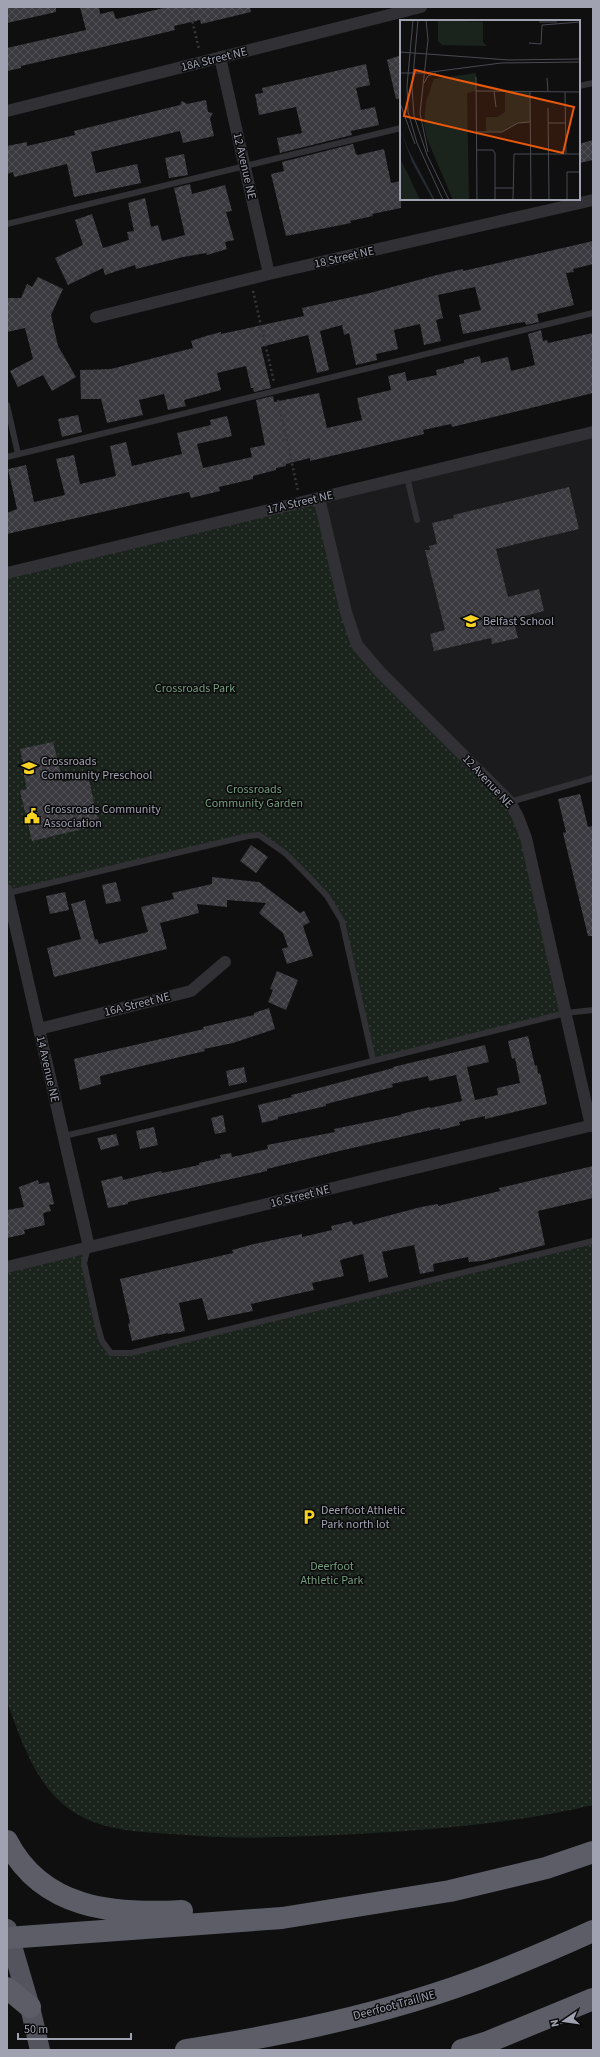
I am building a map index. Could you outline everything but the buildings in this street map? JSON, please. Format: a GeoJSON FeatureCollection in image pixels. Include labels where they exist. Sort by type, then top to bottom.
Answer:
{"type":"FeatureCollection","features":[{"type":"Feature","properties":{"kind":"highway"},"geometry":{"type":"LineString","coordinates":[[7,1841],[27,1871],[45,1887],[72,1900],[106,1909],[170,1912],[395,1900]]}},
{"type":"Feature","properties":{"kind":"highway"},"geometry":{"type":"LineString","coordinates":[[40,2050],[30,2006],[8,1935],[282,1918],[450,1891],[514,1876],[593,1852]]}},
{"type":"Feature","properties":{"kind":"highway","name":"Deerfoot Trail NE"},"geometry":{"type":"LineString","coordinates":[[186,2050],[299,2029],[437,1993],[524,1961],[593,1932]]}},
{"type":"Feature","properties":{"kind":"highway"},"geometry":{"type":"LineString","coordinates":[[7,1988],[30,2006]]}},
{"type":"Feature","properties":{"kind":"highway"},"geometry":{"type":"LineString","coordinates":[[462,2050],[488,2042],[593,1999]]}},
{"type":"Feature","properties":{"kind":"street","name":"18A Street NE"},"geometry":{"type":"LineString","coordinates":[[7,110],[421,7]]}},
{"type":"Feature","properties":{"kind":"street","name":"12 Avenue NE"},"geometry":{"type":"LineString","coordinates":[[220,57],[269,274]]}},
{"type":"Feature","properties":{"kind":"street","name":"18 Street NE"},"geometry":{"type":"LineString","coordinates":[[96,317],[269,274],[593,200]]}},
{"type":"Feature","properties":{"kind":"street","name":"17A Street NE"},"geometry":{"type":"LineString","coordinates":[[7,573],[593,432]]}},
{"type":"Feature","properties":{"kind":"street","name":"12 Avenue NE"},"geometry":{"type":"LineString","coordinates":[[319,498],[347,618],[357,645],[380,672],[510,802],[518,816],[526,838],[592,1125]]}},
{"type":"Feature","properties":{"kind":"street","name":"14 Avenue NE"},"geometry":{"type":"LineString","coordinates":[[7,892],[89,1247]]}},
{"type":"Feature","properties":{"kind":"street","name":"16A Street NE"},"geometry":{"type":"LineString","coordinates":[[39,1029],[191,991],[225,962]]}},
{"type":"Feature","properties":{"kind":"street","name":"16 Street NE"},"geometry":{"type":"LineString","coordinates":[[7,1267],[592,1125]]}},
{"type":"Feature","properties":{"kind":"lane"},"geometry":{"type":"LineString","coordinates":[[580,86],[593,83]]}},
{"type":"Feature","properties":{"kind":"lane"},"geometry":{"type":"LineString","coordinates":[[7,224],[400,128]]}},
{"type":"Feature","properties":{"kind":"lane"},"geometry":{"type":"LineString","coordinates":[[7,457],[593,313]]}},
{"type":"Feature","properties":{"kind":"lane"},"geometry":{"type":"LineString","coordinates":[[7,405],[18,454]]}},
{"type":"Feature","properties":{"kind":"lane"},"geometry":{"type":"LineString","coordinates":[[407,477],[417,520]]}},
{"type":"Feature","properties":{"kind":"lane"},"geometry":{"type":"LineString","coordinates":[[510,802],[593,778]]}},
{"type":"Feature","properties":{"kind":"lane"},"geometry":{"type":"LineString","coordinates":[[7,892],[248,836],[259,835],[285,853],[308,876],[327,896],[342,921],[373,1060]]}},
{"type":"Feature","properties":{"kind":"lane"},"geometry":{"type":"LineString","coordinates":[[64,1136],[214,1101],[373,1060],[566,1013],[593,1010]]}},
{"type":"Feature","properties":{"kind":"lane"},"geometry":{"type":"LineString","coordinates":[[89,1247],[84,1263],[102,1341],[111,1352],[120,1354],[131,1353],[593,1240]]}},
{"type":"Feature","properties":{"kind":"path"},"geometry":{"type":"LineString","coordinates":[[189,7],[202,62]]}},
{"type":"Feature","properties":{"kind":"shaded area","name":"Belfast School"},"geometry":{"type":"Polygon","coordinates":[[[593,432],[593,778],[510,802],[357,645],[319,498],[593,432]]]}},
{"type":"Feature","properties":{"kind":"green space","name":"Crossroads Park"},"geometry":{"type":"Polygon","coordinates":[[[319,498],[357,645],[518,817],[566,1013],[373,1060],[342,921],[308,876],[259,835],[7,890],[7,573],[319,498]]]}},
{"type":"Feature","properties":{"kind":"green space","name":"Deerfoot Athletic Park"},"geometry":{"type":"Polygon","coordinates":[[[593,1241],[593,1805],[535,1817],[446,1828],[288,1837],[219,1837],[124,1830],[88,1820],[63,1804],[41,1779],[25,1749],[7,1702],[7,1267],[89,1247],[84,1263],[102,1341],[111,1352],[120,1354],[593,1241]]]}},
{"type":"Feature","properties":{"kind":"place","name":"Belfast School"},"geometry":{"type":"Point","coordinates":[471,621]}},
{"type":"Feature","properties":{"kind":"place","name":"Crossroads Community Preschool"},"geometry":{"type":"Point","coordinates":[29,768]}},
{"type":"Feature","properties":{"kind":"place","name":"Crossroads Community Association"},"geometry":{"type":"Point","coordinates":[32,816]}},
{"type":"Feature","properties":{"kind":"place","name":"Deerfoot Athletic Park north lot"},"geometry":{"type":"Point","coordinates":[309,1517]}},
{"type":"Feature","properties":{"kind":"park label","name":"Crossroads Community Garden"},"geometry":{"type":"Point","coordinates":[254,796]}}]}
